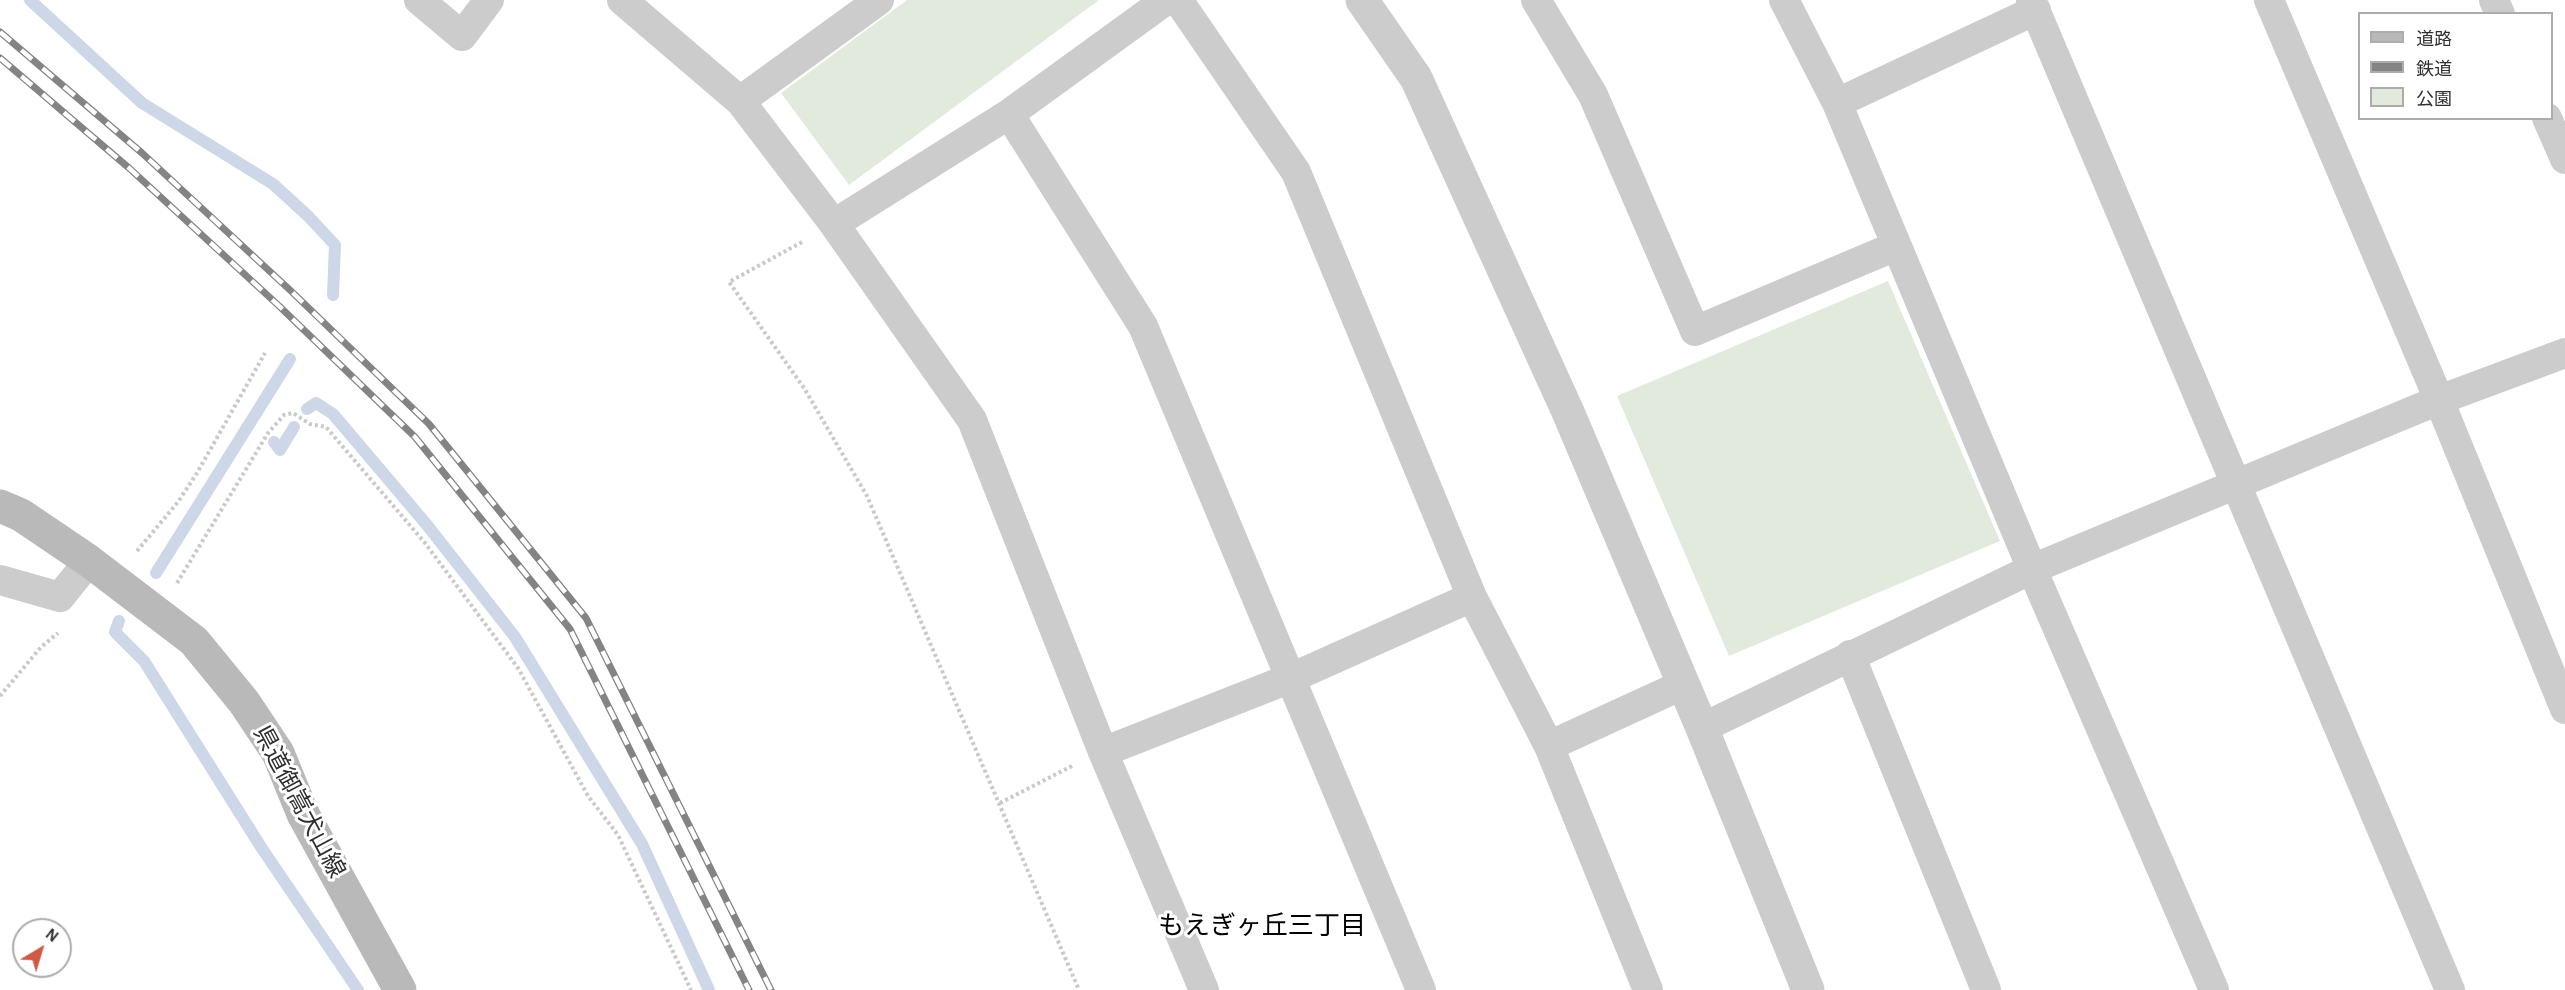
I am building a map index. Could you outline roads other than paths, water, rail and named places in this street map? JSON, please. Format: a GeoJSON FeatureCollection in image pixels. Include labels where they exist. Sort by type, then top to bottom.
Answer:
{"type":"FeatureCollection","features":[{"type":"Feature","properties":{"kind":"main road","name":"県道御嵩犬山線"},"geometry":{"type":"LineString","coordinates":[[0,506],[21,515],[101,570],[194,641],[244,702],[278,753],[303,814],[400,990]]}},
{"type":"Feature","properties":{"kind":"street"},"geometry":{"type":"LineString","coordinates":[[419,0],[462,36],[489,0]]}},
{"type":"Feature","properties":{"kind":"street"},"geometry":{"type":"LineString","coordinates":[[622,0],[740,101],[834,224],[972,420],[1103,752],[1204,990]]}},
{"type":"Feature","properties":{"kind":"street"},"geometry":{"type":"LineString","coordinates":[[740,101],[879,0]]}},
{"type":"Feature","properties":{"kind":"street"},"geometry":{"type":"LineString","coordinates":[[834,224],[1009,114],[1166,0]]}},
{"type":"Feature","properties":{"kind":"street"},"geometry":{"type":"LineString","coordinates":[[1178,0],[1296,172],[1472,597],[1549,746],[1648,990]]}},
{"type":"Feature","properties":{"kind":"street"},"geometry":{"type":"LineString","coordinates":[[1362,0],[1416,78],[1568,412],[1702,728],[1808,990]]}},
{"type":"Feature","properties":{"kind":"street"},"geometry":{"type":"LineString","coordinates":[[1536,0],[1593,95],[1695,331],[1896,246]]}},
{"type":"Feature","properties":{"kind":"street"},"geometry":{"type":"LineString","coordinates":[[1784,0],[1837,103],[2031,569],[2214,990]]}},
{"type":"Feature","properties":{"kind":"street"},"geometry":{"type":"LineString","coordinates":[[2269,0],[2439,400],[2565,708]]}},
{"type":"Feature","properties":{"kind":"street"},"geometry":{"type":"LineString","coordinates":[[1837,103],[2033,5],[2238,484],[2450,990]]}},
{"type":"Feature","properties":{"kind":"street"},"geometry":{"type":"LineString","coordinates":[[1009,114],[1143,326],[1420,990]]}},
{"type":"Feature","properties":{"kind":"street"},"geometry":{"type":"LineString","coordinates":[[2548,120],[2565,159]]}},
{"type":"Feature","properties":{"kind":"street"},"geometry":{"type":"LineString","coordinates":[[1702,728],[2031,569],[2439,400],[2565,353]]}},
{"type":"Feature","properties":{"kind":"street"},"geometry":{"type":"LineString","coordinates":[[0,580],[60,597],[101,570]]}},
{"type":"Feature","properties":{"kind":"street"},"geometry":{"type":"LineString","coordinates":[[1103,752],[1291,678],[1472,597]]}},
{"type":"Feature","properties":{"kind":"street"},"geometry":{"type":"LineString","coordinates":[[1850,655],[1986,990]]}},
{"type":"Feature","properties":{"kind":"street"},"geometry":{"type":"LineString","coordinates":[[1549,746],[1682,685]]}},
{"type":"Feature","properties":{"kind":"waterway"},"geometry":{"type":"LineString","coordinates":[[30,0],[142,103],[273,184],[308,216],[335,245],[333,295]]}},
{"type":"Feature","properties":{"kind":"waterway"},"geometry":{"type":"LineString","coordinates":[[156,573],[290,359]]}},
{"type":"Feature","properties":{"kind":"waterway"},"geometry":{"type":"LineString","coordinates":[[307,409],[316,403],[333,414],[427,525],[515,637],[642,844],[709,990]]}},
{"type":"Feature","properties":{"kind":"waterway"},"geometry":{"type":"LineString","coordinates":[[274,442],[280,450],[294,427]]}},
{"type":"Feature","properties":{"kind":"waterway"},"geometry":{"type":"LineString","coordinates":[[119,621],[115,632],[144,661],[261,847],[358,990]]}},
{"type":"Feature","properties":{"kind":"railway"},"geometry":{"type":"LineString","coordinates":[[0,32],[142,153],[291,291],[429,424],[586,618],[771,990]]}},
{"type":"Feature","properties":{"kind":"railway"},"geometry":{"type":"LineString","coordinates":[[0,58],[129,168],[278,305],[415,437],[570,629],[749,990]]}},
{"type":"Feature","properties":{"kind":"district","name":"もえぎヶ丘三丁目"},"geometry":{"type":"Point","coordinates":[1262,926]}}]}
